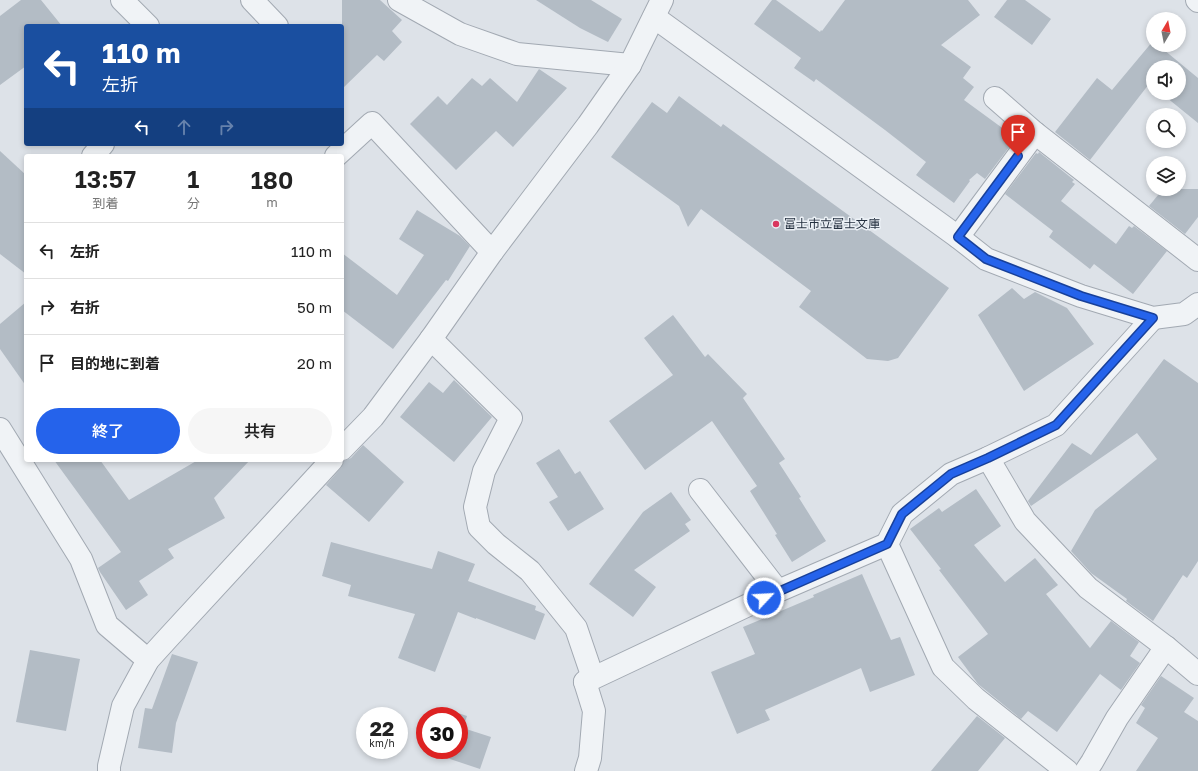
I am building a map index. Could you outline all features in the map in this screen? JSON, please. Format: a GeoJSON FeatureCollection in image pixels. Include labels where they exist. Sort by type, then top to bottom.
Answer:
{"type":"FeatureCollection","features":[{"type":"Feature","properties":{"kind":"street"},"geometry":{"type":"LineString","coordinates":[[122,0],[146,24]]}},
{"type":"Feature","properties":{"kind":"street"},"geometry":{"type":"LineString","coordinates":[[252,0],[275,24]]}},
{"type":"Feature","properties":{"kind":"street"},"geometry":{"type":"LineString","coordinates":[[399,0],[460,34],[517,54],[630,65]]}},
{"type":"Feature","properties":{"kind":"street"},"geometry":{"type":"LineString","coordinates":[[344,447],[373,417],[431,339],[492,252],[588,125],[630,65],[658,8],[986,259],[1081,296],[1153,318],[1184,314],[1198,304]]}},
{"type":"Feature","properties":{"kind":"street"},"geometry":{"type":"LineString","coordinates":[[995,98],[1035,133],[1198,260]]}},
{"type":"Feature","properties":{"kind":"street"},"geometry":{"type":"LineString","coordinates":[[338,154],[372,123],[492,252]]}},
{"type":"Feature","properties":{"kind":"street"},"geometry":{"type":"LineString","coordinates":[[958,237],[1035,133]]}},
{"type":"Feature","properties":{"kind":"street"},"geometry":{"type":"LineString","coordinates":[[95,154],[101,146]]}},
{"type":"Feature","properties":{"kind":"street"},"geometry":{"type":"LineString","coordinates":[[585,682],[778,591],[887,544],[902,514],[951,474],[1056,425],[1153,318]]}},
{"type":"Feature","properties":{"kind":"street"},"geometry":{"type":"LineString","coordinates":[[431,339],[511,418],[484,471],[475,507],[479,527],[496,544],[530,571],[576,628],[592,675],[585,682]]}},
{"type":"Feature","properties":{"kind":"street"},"geometry":{"type":"LineString","coordinates":[[0,429],[81,560],[107,625],[148,660]]}},
{"type":"Feature","properties":{"kind":"street"},"geometry":{"type":"LineString","coordinates":[[988,458],[1025,521],[1088,588],[1166,647],[1198,674]]}},
{"type":"Feature","properties":{"kind":"street"},"geometry":{"type":"LineString","coordinates":[[109,771],[123,706],[148,660],[330,462]]}},
{"type":"Feature","properties":{"kind":"street"},"geometry":{"type":"LineString","coordinates":[[700,490],[778,591]]}},
{"type":"Feature","properties":{"kind":"street"},"geometry":{"type":"LineString","coordinates":[[887,544],[943,667],[976,699],[1068,771]]}},
{"type":"Feature","properties":{"kind":"street"},"geometry":{"type":"LineString","coordinates":[[1086,771],[1117,718],[1166,647]]}},
{"type":"Feature","properties":{"kind":"street"},"geometry":{"type":"LineString","coordinates":[[585,682],[594,711],[590,758],[586,771]]}},
{"type":"Feature","properties":{"kind":"building"},"geometry":{"type":"Polygon","coordinates":[[[21,0],[41,0],[60,24],[24,24],[24,67],[0,85],[0,16],[21,0]]]}},
{"type":"Feature","properties":{"kind":"building"},"geometry":{"type":"Polygon","coordinates":[[[342,0],[380,0],[402,20],[392,31],[402,42],[384,61],[377,55],[344,87],[344,24],[342,24],[342,0]]]}},
{"type":"Feature","properties":{"kind":"building"},"geometry":{"type":"Polygon","coordinates":[[[536,0],[591,0],[622,19],[608,42],[580,28],[536,0]]]}},
{"type":"Feature","properties":{"kind":"building"},"geometry":{"type":"Polygon","coordinates":[[[772,0],[776,0],[820,32],[845,0],[968,0],[980,15],[941,45],[971,67],[963,78],[974,87],[964,100],[1016,138],[985,179],[977,173],[969,180],[970,181],[954,203],[916,175],[926,162],[816,79],[814,82],[794,68],[801,58],[754,24],[772,0]]]}},
{"type":"Feature","properties":{"kind":"building"},"geometry":{"type":"Polygon","coordinates":[[[1007,0],[1025,0],[1051,19],[1032,45],[994,17],[1007,0]]]}},
{"type":"Feature","properties":{"kind":"building"},"geometry":{"type":"Polygon","coordinates":[[[1146,49],[1146,52],[1166,52],[1176,60],[1146,60],[1146,88],[1090,160],[1055,132],[1097,78],[1112,90],[1146,49]]]}},
{"type":"Feature","properties":{"kind":"building"},"geometry":{"type":"Polygon","coordinates":[[[1186,68],[1198,78],[1198,123],[1186,113],[1186,108],[1180,108],[1170,100],[1186,100],[1186,68]]]}},
{"type":"Feature","properties":{"kind":"building"},"geometry":{"type":"Polygon","coordinates":[[[539,69],[567,88],[513,147],[496,131],[456,170],[410,124],[438,96],[447,105],[472,78],[482,86],[490,78],[517,102],[539,69]]]}},
{"type":"Feature","properties":{"kind":"building"},"geometry":{"type":"Polygon","coordinates":[[[679,96],[721,127],[723,124],[949,288],[898,358],[888,361],[867,359],[799,307],[811,291],[701,209],[688,227],[679,206],[611,157],[652,102],[667,113],[679,96]]]}},
{"type":"Feature","properties":{"kind":"building"},"geometry":{"type":"Polygon","coordinates":[[[0,151],[24,173],[24,272],[0,254],[0,151]]]}},
{"type":"Feature","properties":{"kind":"building"},"geometry":{"type":"Polygon","coordinates":[[[1039,152],[1074,180],[1072,182],[1075,184],[1061,201],[1116,244],[1129,226],[1132,228],[1134,226],[1167,251],[1133,294],[1094,264],[1090,269],[1049,237],[1053,231],[1005,194],[1036,153],[1038,154],[1039,152]]]}},
{"type":"Feature","properties":{"kind":"building"},"geometry":{"type":"Polygon","coordinates":[[[1186,189],[1198,189],[1198,217],[1185,234],[1149,206],[1157,196],[1186,196],[1186,189]]]}},
{"type":"Feature","properties":{"kind":"building"},"geometry":{"type":"Polygon","coordinates":[[[417,210],[460,236],[470,246],[448,281],[446,280],[393,349],[344,312],[344,255],[397,295],[424,255],[399,239],[417,210]]]}},
{"type":"Feature","properties":{"kind":"building"},"geometry":{"type":"Polygon","coordinates":[[[1012,288],[1024,299],[1035,292],[1067,308],[1094,344],[1024,391],[978,315],[1012,288]]]}},
{"type":"Feature","properties":{"kind":"building"},"geometry":{"type":"Polygon","coordinates":[[[24,304],[24,383],[0,349],[0,324],[24,304]]]}},
{"type":"Feature","properties":{"kind":"building"},"geometry":{"type":"Polygon","coordinates":[[[673,315],[705,357],[708,354],[747,394],[743,398],[785,459],[779,463],[801,497],[799,498],[826,541],[792,562],[775,535],[777,534],[750,491],[757,486],[712,421],[645,470],[609,421],[673,375],[644,338],[673,315]]]}},
{"type":"Feature","properties":{"kind":"building"},"geometry":{"type":"Polygon","coordinates":[[[1164,359],[1198,383],[1198,561],[1187,578],[1183,575],[1153,621],[1126,601],[1127,599],[1091,573],[1071,551],[1095,510],[1157,459],[1137,433],[1031,506],[1028,501],[1072,443],[1091,455],[1164,359]]]}},
{"type":"Feature","properties":{"kind":"building"},"geometry":{"type":"Polygon","coordinates":[[[454,380],[492,417],[454,462],[400,417],[429,382],[443,393],[454,380]]]}},
{"type":"Feature","properties":{"kind":"building"},"geometry":{"type":"Polygon","coordinates":[[[363,445],[404,482],[369,522],[326,485],[341,468],[344,461],[351,458],[363,445]]]}},
{"type":"Feature","properties":{"kind":"building"},"geometry":{"type":"Polygon","coordinates":[[[559,449],[575,474],[580,471],[604,509],[568,531],[549,502],[558,497],[536,463],[559,449]]]}},
{"type":"Feature","properties":{"kind":"building"},"geometry":{"type":"Polygon","coordinates":[[[55,462],[101,462],[129,500],[195,462],[248,462],[214,498],[225,518],[168,549],[174,558],[139,581],[148,595],[126,610],[98,568],[121,552],[55,462]]]}},
{"type":"Feature","properties":{"kind":"building"},"geometry":{"type":"Polygon","coordinates":[[[976,489],[1001,526],[974,545],[1005,582],[1035,558],[1058,585],[1046,594],[1090,648],[1111,621],[1139,642],[1130,656],[1140,663],[1121,690],[1100,674],[1057,732],[1028,711],[1021,719],[978,684],[958,657],[988,634],[910,529],[939,508],[942,512],[976,489]]]}},
{"type":"Feature","properties":{"kind":"building"},"geometry":{"type":"Polygon","coordinates":[[[671,492],[691,520],[685,524],[690,531],[634,570],[656,587],[633,617],[589,584],[643,512],[671,492]]]}},
{"type":"Feature","properties":{"kind":"building"},"geometry":{"type":"Polygon","coordinates":[[[331,542],[432,569],[438,551],[475,564],[468,581],[536,606],[535,610],[545,614],[535,640],[458,612],[435,672],[398,658],[415,614],[348,596],[351,585],[322,576],[331,542]]]}},
{"type":"Feature","properties":{"kind":"building"},"geometry":{"type":"Polygon","coordinates":[[[862,574],[891,640],[900,637],[915,675],[870,692],[861,668],[765,710],[770,720],[737,734],[711,672],[755,654],[743,627],[814,597],[813,595],[862,574]]]}},
{"type":"Feature","properties":{"kind":"building"},"geometry":{"type":"Polygon","coordinates":[[[30,650],[80,659],[66,731],[16,722],[30,650]]]}},
{"type":"Feature","properties":{"kind":"building"},"geometry":{"type":"Polygon","coordinates":[[[172,654],[198,662],[176,723],[172,753],[138,748],[145,708],[152,709],[172,654]]]}},
{"type":"Feature","properties":{"kind":"building"},"geometry":{"type":"Polygon","coordinates":[[[1161,676],[1194,698],[1184,712],[1198,721],[1198,771],[1136,771],[1158,738],[1136,723],[1145,708],[1141,705],[1161,676]]]}},
{"type":"Feature","properties":{"kind":"building"},"geometry":{"type":"Polygon","coordinates":[[[977,716],[1005,738],[978,771],[931,771],[977,716]]]}},
{"type":"Feature","properties":{"kind":"building"},"geometry":{"type":"Polygon","coordinates":[[[468,730],[491,737],[480,769],[450,759],[468,759],[468,730]]]}},
{"type":"Feature","properties":{"kind":"place","name":"富士市立富士文庫"},"geometry":{"type":"Point","coordinates":[776,224]}},
{"type":"Feature","properties":{"kind":"route"},"geometry":{"type":"LineString","coordinates":[[764,598],[887,544],[902,514],[951,474],[1056,425],[1153,318],[1081,296],[986,259],[958,237],[1018,156]]}}]}
